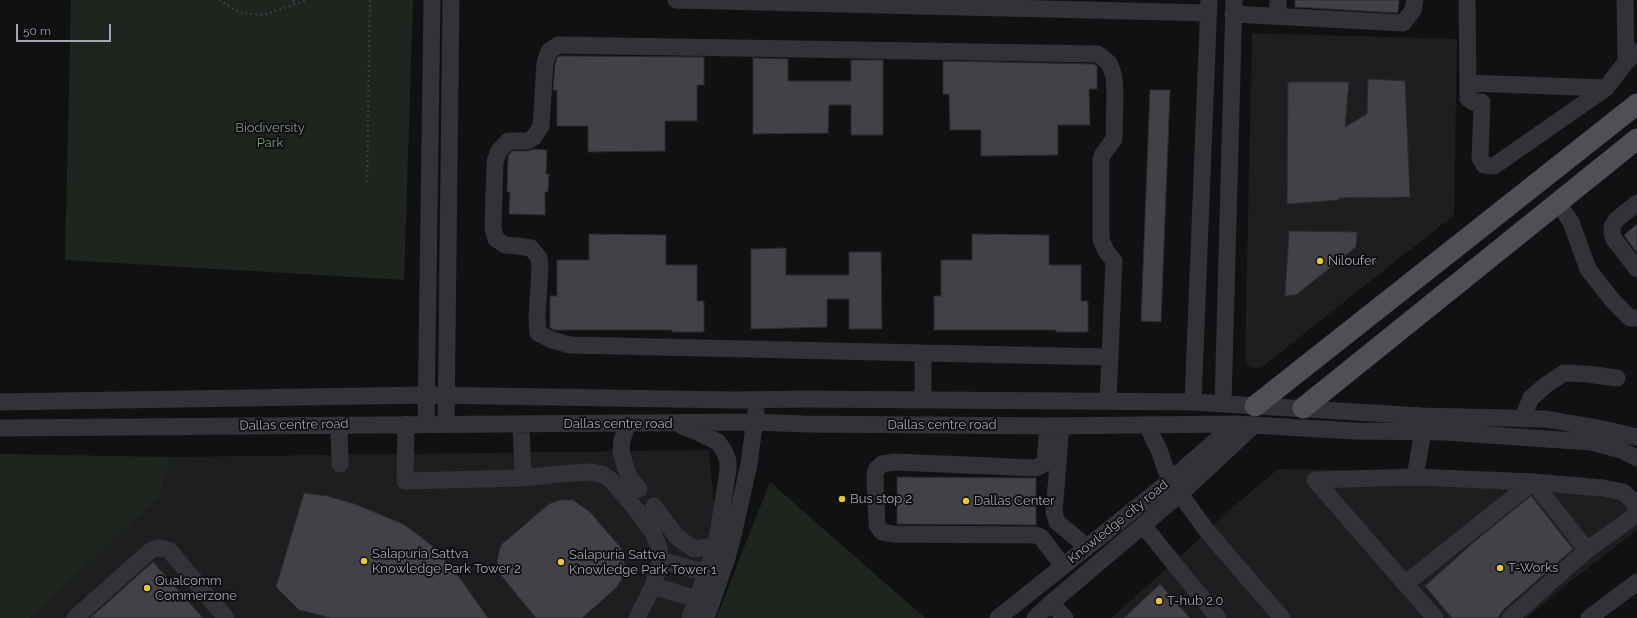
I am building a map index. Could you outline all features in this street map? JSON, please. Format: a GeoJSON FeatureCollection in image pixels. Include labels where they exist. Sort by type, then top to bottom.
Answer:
{"type":"FeatureCollection","features":[{"type":"Feature","properties":{"kind":"main road"},"geometry":{"type":"LineString","coordinates":[[1254,416],[1402,290],[1637,104]]}},
{"type":"Feature","properties":{"kind":"main road"},"geometry":{"type":"LineString","coordinates":[[1303,408],[1637,139]]}},
{"type":"Feature","properties":{"kind":"main road"},"geometry":{"type":"LineString","coordinates":[[1402,290],[1420,314]]}},
{"type":"Feature","properties":{"kind":"street"},"geometry":{"type":"LineString","coordinates":[[426,424],[432,0]]}},
{"type":"Feature","properties":{"kind":"street"},"geometry":{"type":"LineString","coordinates":[[446,425],[451,0]]}},
{"type":"Feature","properties":{"kind":"street"},"geometry":{"type":"LineString","coordinates":[[676,0],[1209,6],[1193,402]]}},
{"type":"Feature","properties":{"kind":"street"},"geometry":{"type":"LineString","coordinates":[[1224,403],[1233,7],[1278,8],[1403,23],[1413,10],[1415,0]]}},
{"type":"Feature","properties":{"kind":"street"},"geometry":{"type":"LineString","coordinates":[[1467,0],[1468,98],[1473,102],[1482,102],[1480,158],[1484,165],[1494,166],[1606,88],[1632,57],[1625,0]]}},
{"type":"Feature","properties":{"kind":"street"},"geometry":{"type":"LineString","coordinates":[[1108,401],[1114,261],[1106,251],[1101,240],[1101,168],[1103,154],[1114,139],[1115,134],[1115,94],[1114,76],[1109,63],[1098,54],[558,44],[549,51],[545,63],[541,126],[534,137],[528,141],[508,141],[499,150],[494,162],[493,228],[496,239],[505,245],[531,248],[539,258],[538,332],[552,340],[570,345],[1109,357]]}},
{"type":"Feature","properties":{"kind":"street"},"geometry":{"type":"LineString","coordinates":[[1468,83],[1606,88]]}},
{"type":"Feature","properties":{"kind":"street"},"geometry":{"type":"LineString","coordinates":[[1557,202],[1571,222],[1588,269],[1613,301],[1630,318],[1637,318]]}},
{"type":"Feature","properties":{"kind":"street"},"geometry":{"type":"LineString","coordinates":[[1637,203],[1616,220],[1612,226],[1612,232],[1614,239],[1637,269]]}},
{"type":"Feature","properties":{"kind":"street"},"geometry":{"type":"LineString","coordinates":[[923,353],[923,400]]}},
{"type":"Feature","properties":{"kind":"street"},"geometry":{"type":"LineString","coordinates":[[1522,419],[1531,398],[1546,385],[1564,373],[1617,378]]}},
{"type":"Feature","properties":{"kind":"street","name":"Dallas centre road"},"geometry":{"type":"LineString","coordinates":[[0,402],[426,395],[756,400],[1108,401],[1224,403],[1254,416]]}},
{"type":"Feature","properties":{"kind":"street"},"geometry":{"type":"LineString","coordinates":[[706,618],[727,558],[734,531],[749,464],[755,422],[756,400]]}},
{"type":"Feature","properties":{"kind":"street"},"geometry":{"type":"LineString","coordinates":[[1254,416],[1279,408],[1303,408],[1422,416],[1546,419],[1603,429],[1637,437]]}},
{"type":"Feature","properties":{"kind":"street"},"geometry":{"type":"LineString","coordinates":[[1254,416],[1354,431],[1500,435],[1591,442],[1621,450],[1637,458]]}},
{"type":"Feature","properties":{"kind":"street","name":"Dallas centre road"},"geometry":{"type":"LineString","coordinates":[[0,428],[406,424],[674,424],[755,422],[805,424],[1055,426],[1235,424],[1254,416]]}},
{"type":"Feature","properties":{"kind":"street","name":"Knowledge city road"},"geometry":{"type":"LineString","coordinates":[[998,618],[1087,547],[1175,487],[1254,416]]}},
{"type":"Feature","properties":{"kind":"street"},"geometry":{"type":"LineString","coordinates":[[1500,435],[1501,418]]}},
{"type":"Feature","properties":{"kind":"street"},"geometry":{"type":"LineString","coordinates":[[628,423],[622,440],[622,451],[625,466],[630,478],[639,489]]}},
{"type":"Feature","properties":{"kind":"street"},"geometry":{"type":"LineString","coordinates":[[406,424],[405,481],[523,478],[589,472],[602,474],[610,480],[635,508],[654,533],[659,548],[660,560],[653,586],[637,618]]}},
{"type":"Feature","properties":{"kind":"street"},"geometry":{"type":"LineString","coordinates":[[521,424],[523,478]]}},
{"type":"Feature","properties":{"kind":"street"},"geometry":{"type":"LineString","coordinates":[[674,424],[695,431],[718,442],[728,461],[728,470],[716,546],[690,618]]}},
{"type":"Feature","properties":{"kind":"street","name":"Knowledge city road"},"geometry":{"type":"LineString","coordinates":[[1035,618],[1050,603],[1143,525],[1175,487],[1235,424]]}},
{"type":"Feature","properties":{"kind":"street"},"geometry":{"type":"LineString","coordinates":[[339,425],[340,464]]}},
{"type":"Feature","properties":{"kind":"street"},"geometry":{"type":"LineString","coordinates":[[1147,425],[1175,487],[1207,531],[1282,618]]}},
{"type":"Feature","properties":{"kind":"street"},"geometry":{"type":"LineString","coordinates":[[1055,426],[1054,512],[1056,522],[1087,547]]}},
{"type":"Feature","properties":{"kind":"street"},"geometry":{"type":"LineString","coordinates":[[1055,426],[1045,464],[1036,468],[895,462],[882,464],[876,470],[875,478],[877,526],[882,532],[892,534],[1041,537],[1063,566]]}},
{"type":"Feature","properties":{"kind":"street"},"geometry":{"type":"LineString","coordinates":[[1415,477],[1424,432]]}},
{"type":"Feature","properties":{"kind":"street"},"geometry":{"type":"LineString","coordinates":[[1434,618],[1315,480],[1415,477],[1533,482],[1603,488],[1622,492],[1631,499],[1637,508],[1637,514],[1587,550],[1510,618]]}},
{"type":"Feature","properties":{"kind":"street"},"geometry":{"type":"LineString","coordinates":[[1533,482],[1587,550]]}},
{"type":"Feature","properties":{"kind":"street"},"geometry":{"type":"LineString","coordinates":[[1405,584],[1533,482]]}},
{"type":"Feature","properties":{"kind":"street"},"geometry":{"type":"LineString","coordinates":[[654,506],[677,537],[694,549],[716,546]]}},
{"type":"Feature","properties":{"kind":"street"},"geometry":{"type":"LineString","coordinates":[[1143,525],[1218,618]]}},
{"type":"Feature","properties":{"kind":"street"},"geometry":{"type":"LineString","coordinates":[[75,618],[151,550],[159,548],[169,550],[226,618]]}},
{"type":"Feature","properties":{"kind":"street"},"geometry":{"type":"LineString","coordinates":[[660,560],[707,573]]}},
{"type":"Feature","properties":{"kind":"street"},"geometry":{"type":"LineString","coordinates":[[1589,618],[1637,582]]}},
{"type":"Feature","properties":{"kind":"street"},"geometry":{"type":"LineString","coordinates":[[653,586],[697,599]]}},
{"type":"Feature","properties":{"kind":"street"},"geometry":{"type":"LineString","coordinates":[[1050,603],[1065,618]]}},
{"type":"Feature","properties":{"kind":"path"},"geometry":{"type":"LineString","coordinates":[[219,0],[240,13],[264,15],[307,0]]}},
{"type":"Feature","properties":{"kind":"path"},"geometry":{"type":"LineString","coordinates":[[293,0],[295,4]]}},
{"type":"Feature","properties":{"kind":"path"},"geometry":{"type":"LineString","coordinates":[[367,182],[370,0]]}},
{"type":"Feature","properties":{"kind":"shaded area"},"geometry":{"type":"Polygon","coordinates":[[[1252,33],[1457,39],[1454,215],[1262,367],[1257,368],[1251,367],[1245,362],[1252,33]]]}},
{"type":"Feature","properties":{"kind":"shaded area"},"geometry":{"type":"Polygon","coordinates":[[[709,450],[716,529],[693,595],[681,618],[31,618],[160,496],[171,457],[709,450]]]}},
{"type":"Feature","properties":{"kind":"shaded area","name":"T-Works"},"geometry":{"type":"Polygon","coordinates":[[[1278,469],[1417,471],[1630,486],[1637,495],[1637,530],[1567,584],[1527,618],[1111,618],[1184,553],[1228,511],[1278,469]]]}},
{"type":"Feature","properties":{"kind":"green space","name":"Biodiversity Park"},"geometry":{"type":"Polygon","coordinates":[[[71,0],[413,0],[404,280],[65,260],[71,0]]]}},
{"type":"Feature","properties":{"kind":"green space"},"geometry":{"type":"Polygon","coordinates":[[[0,454],[171,457],[160,496],[31,618],[0,618],[0,454]]]}},
{"type":"Feature","properties":{"kind":"green space"},"geometry":{"type":"Polygon","coordinates":[[[770,482],[925,618],[716,618],[770,482]]]}},
{"type":"Feature","properties":{"kind":"building"},"geometry":{"type":"Polygon","coordinates":[[[1295,0],[1399,0],[1398,13],[1295,7],[1295,0]]]}},
{"type":"Feature","properties":{"kind":"building"},"geometry":{"type":"Polygon","coordinates":[[[557,57],[704,57],[704,85],[697,85],[697,121],[665,121],[665,151],[588,152],[588,126],[557,126],[557,90],[553,90],[555,65],[557,57]]]}},
{"type":"Feature","properties":{"kind":"building"},"geometry":{"type":"Polygon","coordinates":[[[753,58],[788,59],[788,81],[851,81],[851,60],[883,60],[883,135],[851,135],[851,105],[829,105],[828,133],[753,134],[753,58]]]}},
{"type":"Feature","properties":{"kind":"building"},"geometry":{"type":"Polygon","coordinates":[[[943,61],[1094,64],[1097,66],[1097,89],[1089,89],[1090,125],[1058,125],[1058,155],[981,156],[981,130],[950,130],[949,94],[943,94],[943,61]]]}},
{"type":"Feature","properties":{"kind":"building"},"geometry":{"type":"Polygon","coordinates":[[[1368,79],[1405,81],[1410,197],[1339,198],[1339,200],[1287,204],[1288,82],[1349,82],[1345,127],[1367,114],[1368,79]]]}},
{"type":"Feature","properties":{"kind":"building"},"geometry":{"type":"Polygon","coordinates":[[[1150,90],[1170,90],[1161,322],[1141,321],[1150,90]]]}},
{"type":"Feature","properties":{"kind":"building"},"geometry":{"type":"Polygon","coordinates":[[[534,149],[547,150],[546,174],[549,174],[548,192],[545,192],[545,215],[509,214],[510,192],[507,192],[508,156],[512,151],[528,151],[534,149]]]}},
{"type":"Feature","properties":{"kind":"building"},"geometry":{"type":"Polygon","coordinates":[[[1637,224],[1637,253],[1624,235],[1637,224]]]}},
{"type":"Feature","properties":{"kind":"building"},"geometry":{"type":"Polygon","coordinates":[[[1289,231],[1357,232],[1356,247],[1296,295],[1285,296],[1289,231]]]}},
{"type":"Feature","properties":{"kind":"building"},"geometry":{"type":"Polygon","coordinates":[[[589,234],[666,235],[666,265],[697,265],[697,301],[704,301],[704,332],[672,332],[672,330],[554,330],[550,328],[550,296],[557,296],[557,260],[589,260],[589,234]]]}},
{"type":"Feature","properties":{"kind":"building"},"geometry":{"type":"Polygon","coordinates":[[[972,234],[1049,235],[1049,265],[1081,265],[1081,301],[1088,301],[1088,332],[1056,332],[1056,330],[934,330],[934,296],[941,296],[941,260],[972,260],[972,234]]]}},
{"type":"Feature","properties":{"kind":"building"},"geometry":{"type":"Polygon","coordinates":[[[786,248],[786,275],[849,275],[849,252],[881,252],[882,329],[849,329],[849,299],[827,299],[827,327],[751,329],[751,249],[786,248]]]}},
{"type":"Feature","properties":{"kind":"building","name":"Dallas Center"},"geometry":{"type":"Polygon","coordinates":[[[897,477],[1036,478],[1036,525],[897,524],[897,477]]]}},
{"type":"Feature","properties":{"kind":"building","name":"Salapuria Sattva Knowledge Park Tower 2"},"geometry":{"type":"Polygon","coordinates":[[[304,493],[327,496],[355,504],[405,525],[431,545],[459,577],[488,618],[331,618],[299,610],[276,587],[304,493]]]}},
{"type":"Feature","properties":{"kind":"building","name":"T-Works"},"geometry":{"type":"Polygon","coordinates":[[[1531,496],[1573,549],[1503,610],[1498,618],[1452,618],[1425,586],[1475,541],[1531,496]]]}},
{"type":"Feature","properties":{"kind":"building","name":"Salapuria Sattva Knowledge Park Tower 1"},"geometry":{"type":"Polygon","coordinates":[[[560,500],[573,500],[589,511],[621,548],[625,566],[622,578],[617,587],[582,618],[536,618],[499,573],[497,567],[498,556],[501,545],[549,504],[560,500]]]}},
{"type":"Feature","properties":{"kind":"building","name":"Qualcomm Commerzone"},"geometry":{"type":"Polygon","coordinates":[[[153,562],[203,618],[90,618],[153,562]]]}},
{"type":"Feature","properties":{"kind":"building","name":"T-hub 2.0"},"geometry":{"type":"Polygon","coordinates":[[[1160,584],[1190,618],[1124,618],[1160,584]]]}},
{"type":"Feature","properties":{"kind":"place","name":"Niloufer"},"geometry":{"type":"Point","coordinates":[1320,261]}},
{"type":"Feature","properties":{"kind":"place","name":"Bus stop 2"},"geometry":{"type":"Point","coordinates":[842,499]}},
{"type":"Feature","properties":{"kind":"place","name":"Dallas Center"},"geometry":{"type":"Point","coordinates":[966,501]}},
{"type":"Feature","properties":{"kind":"place","name":"Salapuria Sattva Knowledge Park Tower 2"},"geometry":{"type":"Point","coordinates":[364,561]}},
{"type":"Feature","properties":{"kind":"place","name":"Salapuria Sattva Knowledge Park Tower 1"},"geometry":{"type":"Point","coordinates":[561,562]}},
{"type":"Feature","properties":{"kind":"place","name":"T-Works"},"geometry":{"type":"Point","coordinates":[1500,568]}},
{"type":"Feature","properties":{"kind":"place","name":"Qualcomm Commerzone"},"geometry":{"type":"Point","coordinates":[147,588]}},
{"type":"Feature","properties":{"kind":"place","name":"T-hub 2.0"},"geometry":{"type":"Point","coordinates":[1159,601]}}]}
